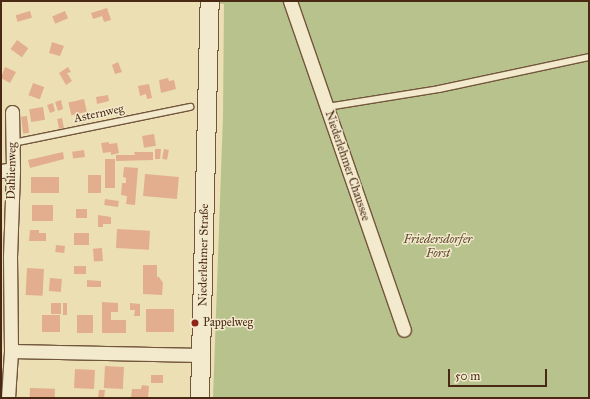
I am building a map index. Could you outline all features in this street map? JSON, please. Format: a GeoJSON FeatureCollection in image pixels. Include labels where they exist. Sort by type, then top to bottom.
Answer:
{"type":"FeatureCollection","features":[{"type":"Feature","properties":{"kind":"main road","name":"Niederlehmer Straße"},"geometry":{"type":"LineString","coordinates":[[200,398],[210,1]]}},
{"type":"Feature","properties":{"kind":"street","name":"Niederlehmer Chaussee"},"geometry":{"type":"LineString","coordinates":[[290,1],[404,330]]}},
{"type":"Feature","properties":{"kind":"street","name":"Dahlienweg"},"geometry":{"type":"LineString","coordinates":[[8,398],[5,369],[11,351],[5,258],[7,170],[13,143],[12,112]]}},
{"type":"Feature","properties":{"kind":"street"},"geometry":{"type":"LineString","coordinates":[[11,351],[201,355]]}},
{"type":"Feature","properties":{"kind":"lane"},"geometry":{"type":"LineString","coordinates":[[327,107],[439,89],[589,57]]}},
{"type":"Feature","properties":{"kind":"lane","name":"Asternweg"},"geometry":{"type":"LineString","coordinates":[[13,143],[190,107]]}},
{"type":"Feature","properties":{"kind":"green space","name":"Friedersdorfer Forst"},"geometry":{"type":"Polygon","coordinates":[[[193,1],[589,1],[589,398],[213,398],[223,116],[224,4],[193,1]]]}},
{"type":"Feature","properties":{"kind":"building"},"geometry":{"type":"Polygon","coordinates":[[[107,8],[111,20],[104,22],[102,16],[93,19],[91,13],[107,8]]]}},
{"type":"Feature","properties":{"kind":"building"},"geometry":{"type":"Polygon","coordinates":[[[30,11],[32,18],[18,22],[16,15],[30,11]]]}},
{"type":"Feature","properties":{"kind":"building"},"geometry":{"type":"Polygon","coordinates":[[[65,11],[68,18],[55,24],[52,16],[65,11]]]}},
{"type":"Feature","properties":{"kind":"building"},"geometry":{"type":"Polygon","coordinates":[[[17,40],[28,48],[22,57],[11,49],[17,40]]]}},
{"type":"Feature","properties":{"kind":"building"},"geometry":{"type":"Polygon","coordinates":[[[52,42],[64,46],[60,56],[49,53],[52,42]]]}},
{"type":"Feature","properties":{"kind":"building"},"geometry":{"type":"Polygon","coordinates":[[[118,62],[122,72],[115,74],[112,65],[118,62]]]}},
{"type":"Feature","properties":{"kind":"building"},"geometry":{"type":"Polygon","coordinates":[[[5,67],[16,72],[10,83],[1,78],[5,67]]]}},
{"type":"Feature","properties":{"kind":"building"},"geometry":{"type":"Polygon","coordinates":[[[68,67],[71,72],[67,73],[72,81],[66,85],[59,73],[68,67]]]}},
{"type":"Feature","properties":{"kind":"building"},"geometry":{"type":"Polygon","coordinates":[[[168,78],[169,81],[174,80],[176,89],[161,93],[159,80],[168,78]]]}},
{"type":"Feature","properties":{"kind":"building"},"geometry":{"type":"Polygon","coordinates":[[[33,83],[44,87],[40,99],[29,95],[33,83]]]}},
{"type":"Feature","properties":{"kind":"building"},"geometry":{"type":"Polygon","coordinates":[[[149,84],[152,98],[147,99],[146,94],[140,96],[138,86],[149,84]]]}},
{"type":"Feature","properties":{"kind":"building"},"geometry":{"type":"Polygon","coordinates":[[[108,95],[109,101],[97,104],[96,97],[108,95]]]}},
{"type":"Feature","properties":{"kind":"building"},"geometry":{"type":"Polygon","coordinates":[[[84,99],[87,112],[71,115],[68,103],[84,99]]]}},
{"type":"Feature","properties":{"kind":"building"},"geometry":{"type":"Polygon","coordinates":[[[61,100],[63,109],[58,111],[55,102],[61,100]]]}},
{"type":"Feature","properties":{"kind":"building"},"geometry":{"type":"Polygon","coordinates":[[[53,103],[55,111],[50,113],[47,105],[53,103]]]}},
{"type":"Feature","properties":{"kind":"building"},"geometry":{"type":"Polygon","coordinates":[[[43,107],[45,120],[31,122],[29,109],[43,107]]]}},
{"type":"Feature","properties":{"kind":"building"},"geometry":{"type":"Polygon","coordinates":[[[27,116],[29,133],[23,134],[21,117],[27,116]]]}},
{"type":"Feature","properties":{"kind":"building"},"geometry":{"type":"Polygon","coordinates":[[[62,118],[64,128],[59,129],[57,119],[62,118]]]}},
{"type":"Feature","properties":{"kind":"building"},"geometry":{"type":"Polygon","coordinates":[[[154,134],[156,146],[144,148],[142,136],[154,134]]]}},
{"type":"Feature","properties":{"kind":"building"},"geometry":{"type":"Polygon","coordinates":[[[109,142],[109,144],[117,143],[119,153],[111,155],[111,152],[103,153],[101,143],[109,142]]]}},
{"type":"Feature","properties":{"kind":"building"},"geometry":{"type":"Polygon","coordinates":[[[155,149],[161,149],[160,159],[155,159],[155,149]]]}},
{"type":"Feature","properties":{"kind":"building"},"geometry":{"type":"Polygon","coordinates":[[[164,149],[169,150],[167,160],[162,159],[164,149]]]}},
{"type":"Feature","properties":{"kind":"building"},"geometry":{"type":"Polygon","coordinates":[[[84,150],[85,157],[73,159],[72,152],[84,150]]]}},
{"type":"Feature","properties":{"kind":"building"},"geometry":{"type":"Polygon","coordinates":[[[63,152],[64,159],[30,168],[28,160],[63,152]]]}},
{"type":"Feature","properties":{"kind":"building"},"geometry":{"type":"Polygon","coordinates":[[[134,152],[153,152],[153,160],[116,161],[116,155],[135,155],[134,152]]]}},
{"type":"Feature","properties":{"kind":"building"},"geometry":{"type":"Polygon","coordinates":[[[105,159],[115,159],[115,188],[105,188],[105,159]]]}},
{"type":"Feature","properties":{"kind":"building"},"geometry":{"type":"Polygon","coordinates":[[[124,167],[138,168],[135,205],[126,204],[127,196],[121,195],[122,183],[126,183],[126,178],[123,177],[124,167]]]}},
{"type":"Feature","properties":{"kind":"building"},"geometry":{"type":"Polygon","coordinates":[[[145,174],[179,177],[177,199],[143,196],[145,174]]]}},
{"type":"Feature","properties":{"kind":"building"},"geometry":{"type":"Polygon","coordinates":[[[88,175],[101,175],[101,193],[88,193],[88,175]]]}},
{"type":"Feature","properties":{"kind":"building"},"geometry":{"type":"Polygon","coordinates":[[[31,177],[59,177],[59,193],[31,193],[31,177]]]}},
{"type":"Feature","properties":{"kind":"building"},"geometry":{"type":"Polygon","coordinates":[[[105,199],[119,201],[118,207],[104,205],[105,199]]]}},
{"type":"Feature","properties":{"kind":"building"},"geometry":{"type":"Polygon","coordinates":[[[32,205],[53,205],[53,221],[32,221],[32,205]]]}},
{"type":"Feature","properties":{"kind":"building"},"geometry":{"type":"Polygon","coordinates":[[[76,209],[87,209],[87,218],[76,218],[76,209]]]}},
{"type":"Feature","properties":{"kind":"building"},"geometry":{"type":"Polygon","coordinates":[[[98,215],[111,217],[111,224],[103,224],[103,227],[98,227],[98,215]]]}},
{"type":"Feature","properties":{"kind":"building"},"geometry":{"type":"Polygon","coordinates":[[[117,229],[150,231],[149,250],[116,248],[117,229]]]}},
{"type":"Feature","properties":{"kind":"building"},"geometry":{"type":"Polygon","coordinates":[[[30,230],[39,230],[39,233],[46,233],[46,241],[29,241],[30,230]]]}},
{"type":"Feature","properties":{"kind":"building"},"geometry":{"type":"Polygon","coordinates":[[[74,233],[89,233],[89,245],[74,245],[74,233]]]}},
{"type":"Feature","properties":{"kind":"building"},"geometry":{"type":"Polygon","coordinates":[[[56,245],[65,246],[64,253],[55,252],[56,245]]]}},
{"type":"Feature","properties":{"kind":"building"},"geometry":{"type":"Polygon","coordinates":[[[102,248],[103,261],[94,262],[93,249],[102,248]]]}},
{"type":"Feature","properties":{"kind":"building"},"geometry":{"type":"Polygon","coordinates":[[[143,265],[157,265],[157,277],[159,277],[163,283],[162,295],[143,294],[143,265]]]}},
{"type":"Feature","properties":{"kind":"building"},"geometry":{"type":"Polygon","coordinates":[[[74,266],[86,266],[86,274],[74,274],[74,266]]]}},
{"type":"Feature","properties":{"kind":"building"},"geometry":{"type":"Polygon","coordinates":[[[27,268],[44,269],[43,296],[26,295],[27,268]]]}},
{"type":"Feature","properties":{"kind":"building"},"geometry":{"type":"Polygon","coordinates":[[[50,278],[62,279],[61,292],[49,291],[50,278]]]}},
{"type":"Feature","properties":{"kind":"building"},"geometry":{"type":"Polygon","coordinates":[[[87,280],[101,281],[101,287],[87,287],[87,280]]]}},
{"type":"Feature","properties":{"kind":"building"},"geometry":{"type":"Polygon","coordinates":[[[102,302],[118,303],[118,312],[111,312],[111,320],[126,320],[126,333],[102,333],[102,302]]]}},
{"type":"Feature","properties":{"kind":"building"},"geometry":{"type":"Polygon","coordinates":[[[51,303],[61,303],[61,314],[51,314],[51,303]]]}},
{"type":"Feature","properties":{"kind":"building"},"geometry":{"type":"Polygon","coordinates":[[[63,303],[67,303],[67,315],[63,315],[63,303]]]}},
{"type":"Feature","properties":{"kind":"building"},"geometry":{"type":"Polygon","coordinates":[[[130,303],[140,304],[140,316],[134,316],[135,310],[130,310],[130,303]]]}},
{"type":"Feature","properties":{"kind":"building"},"geometry":{"type":"Polygon","coordinates":[[[146,309],[174,309],[174,332],[146,332],[146,309]]]}},
{"type":"Feature","properties":{"kind":"building"},"geometry":{"type":"Polygon","coordinates":[[[42,315],[60,315],[60,332],[42,332],[42,315]]]}},
{"type":"Feature","properties":{"kind":"building"},"geometry":{"type":"Polygon","coordinates":[[[77,315],[93,315],[93,333],[77,333],[77,315]]]}},
{"type":"Feature","properties":{"kind":"building"},"geometry":{"type":"Polygon","coordinates":[[[105,366],[124,367],[123,389],[104,388],[105,366]]]}},
{"type":"Feature","properties":{"kind":"building"},"geometry":{"type":"Polygon","coordinates":[[[75,369],[95,370],[94,389],[74,388],[75,369]]]}},
{"type":"Feature","properties":{"kind":"building"},"geometry":{"type":"Polygon","coordinates":[[[151,375],[163,375],[163,383],[151,383],[151,375]]]}},
{"type":"Feature","properties":{"kind":"building"},"geometry":{"type":"Polygon","coordinates":[[[142,385],[149,386],[148,398],[131,398],[132,389],[141,389],[142,385]]]}},
{"type":"Feature","properties":{"kind":"building"},"geometry":{"type":"Polygon","coordinates":[[[30,388],[55,389],[55,398],[30,397],[30,388]]]}},
{"type":"Feature","properties":{"kind":"building"},"geometry":{"type":"Polygon","coordinates":[[[99,390],[105,390],[104,398],[98,398],[99,390]]]}},
{"type":"Feature","properties":{"kind":"place","name":"Pappelweg"},"geometry":{"type":"Point","coordinates":[195,323]}}]}
